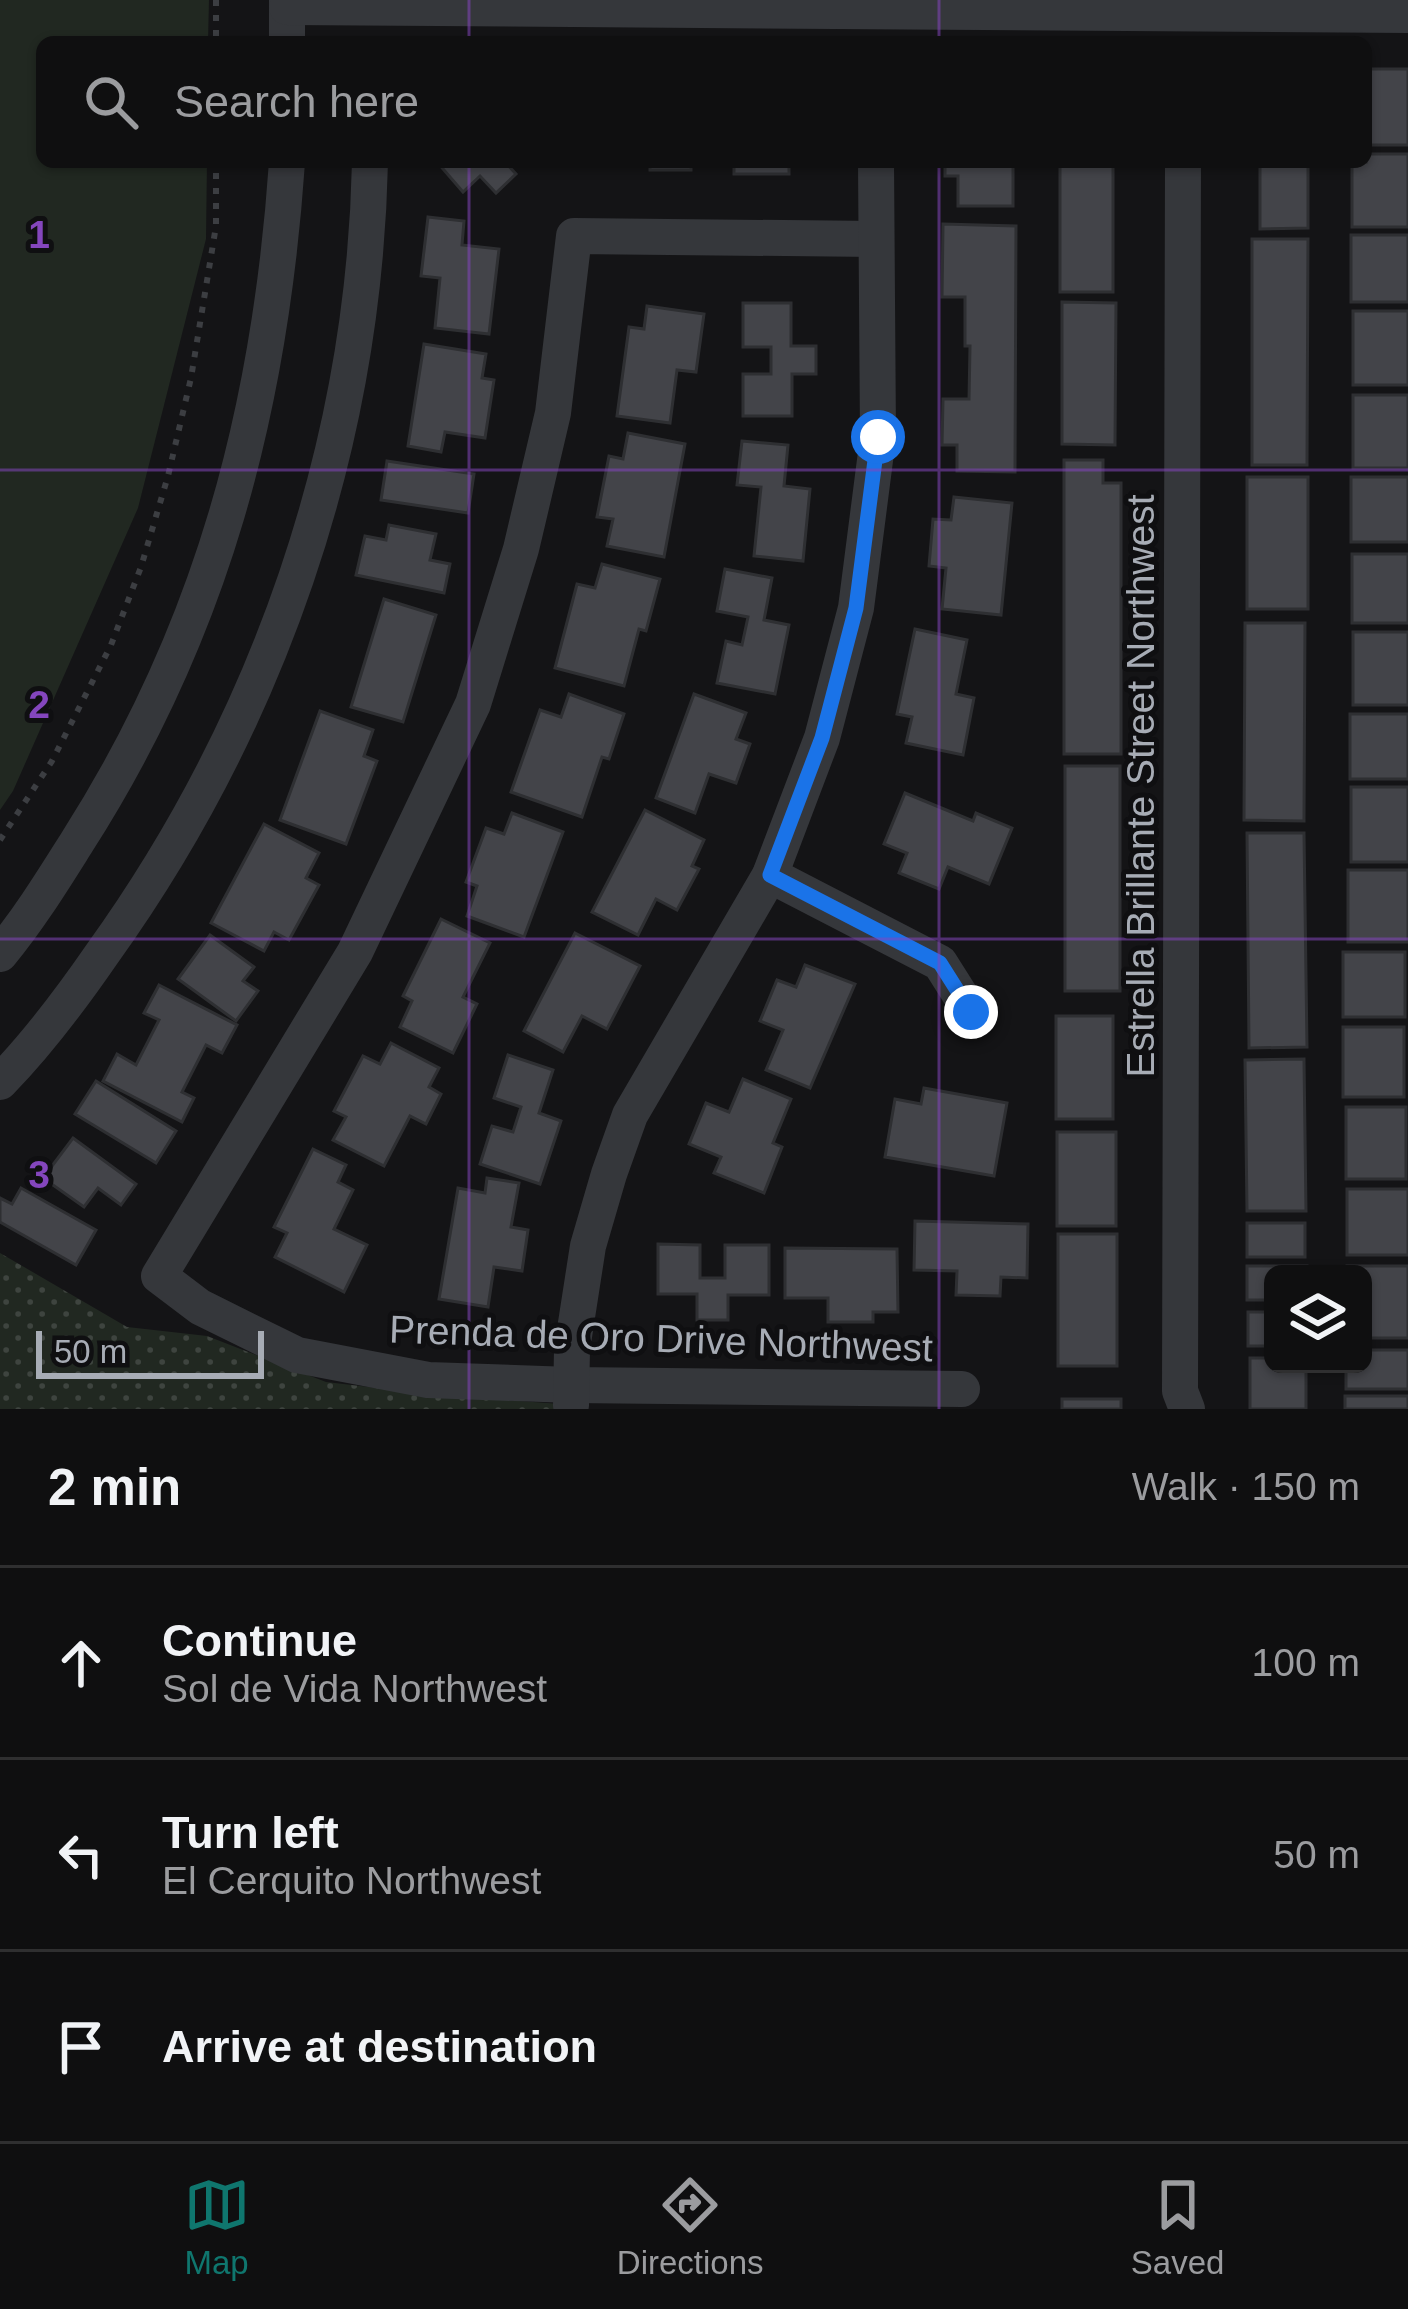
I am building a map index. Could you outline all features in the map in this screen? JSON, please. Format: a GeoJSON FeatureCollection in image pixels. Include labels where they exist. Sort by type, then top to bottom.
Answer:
{"type":"FeatureCollection","features":[{"type":"Feature","properties":{"kind":"street"},"geometry":{"type":"LineString","coordinates":[[287,16],[1184,28],[1364,7],[1408,15]]}},
{"type":"Feature","properties":{"kind":"street"},"geometry":{"type":"LineString","coordinates":[[0,954],[107,795],[184,638],[208,574],[245,451],[265,359],[281,252],[287,168]]}},
{"type":"Feature","properties":{"kind":"street"},"geometry":{"type":"LineString","coordinates":[[0,1082],[40,1037],[132,913],[196,808],[265,665],[297,580],[342,407],[361,288],[370,168]]}},
{"type":"Feature","properties":{"kind":"street"},"geometry":{"type":"LineString","coordinates":[[571,1397],[572,1349],[588,1246],[630,1114],[770,875],[822,738],[856,608],[878,437],[876,168]]}},
{"type":"Feature","properties":{"kind":"street","name":"Estrella Brillante Street Northwest"},"geometry":{"type":"LineString","coordinates":[[1183,168],[1180,1391],[1187,1409]]}},
{"type":"Feature","properties":{"kind":"street","name":"Prenda de Oro Drive Northwest"},"geometry":{"type":"LineString","coordinates":[[876,239],[574,236],[553,413],[521,549],[473,704],[355,952],[159,1276],[200,1307],[297,1355],[428,1380],[571,1397],[962,1389]]}},
{"type":"Feature","properties":{"kind":"street"},"geometry":{"type":"LineString","coordinates":[[770,875],[940,963],[971,1012]]}},
{"type":"Feature","properties":{"kind":"path"},"geometry":{"type":"LineString","coordinates":[[216,0],[216,36]]}},
{"type":"Feature","properties":{"kind":"path"},"geometry":{"type":"LineString","coordinates":[[0,841],[62,741],[111,645],[141,567],[191,378],[216,226],[216,168]]}},
{"type":"Feature","properties":{"kind":"shaded area"},"geometry":{"type":"Polygon","coordinates":[[[0,0],[209,0],[208,36],[36,36],[36,168],[207,168],[206,239],[138,508],[13,791],[0,810],[0,0]]]}},
{"type":"Feature","properties":{"kind":"shaded area"},"geometry":{"type":"Polygon","coordinates":[[[0,1253],[127,1327],[207,1336],[326,1382],[561,1404],[561,1409],[0,1409],[0,1253]]]}},
{"type":"Feature","properties":{"kind":"building"},"geometry":{"type":"Polygon","coordinates":[[[1372,69],[1408,69],[1408,145],[1372,145],[1372,69]]]}},
{"type":"Feature","properties":{"kind":"building"},"geometry":{"type":"Polygon","coordinates":[[[1372,154],[1408,154],[1408,227],[1352,227],[1352,168],[1372,168],[1372,154]]]}},
{"type":"Feature","properties":{"kind":"building"},"geometry":{"type":"Polygon","coordinates":[[[442,168],[510,168],[516,174],[496,193],[480,176],[463,192],[442,168]]]}},
{"type":"Feature","properties":{"kind":"building"},"geometry":{"type":"Polygon","coordinates":[[[734,168],[789,168],[789,174],[734,174],[734,168]]]}},
{"type":"Feature","properties":{"kind":"building"},"geometry":{"type":"Polygon","coordinates":[[[945,168],[1013,168],[1013,206],[958,206],[958,176],[945,176],[945,168]]]}},
{"type":"Feature","properties":{"kind":"building"},"geometry":{"type":"Polygon","coordinates":[[[1060,168],[1113,168],[1113,292],[1060,292],[1060,168]]]}},
{"type":"Feature","properties":{"kind":"building"},"geometry":{"type":"Polygon","coordinates":[[[1260,168],[1308,168],[1308,228],[1260,229],[1260,168]]]}},
{"type":"Feature","properties":{"kind":"building"},"geometry":{"type":"Polygon","coordinates":[[[428,217],[464,221],[462,245],[499,249],[489,334],[435,328],[440,278],[421,276],[428,217]]]}},
{"type":"Feature","properties":{"kind":"building"},"geometry":{"type":"Polygon","coordinates":[[[943,224],[1016,226],[1015,472],[957,471],[957,445],[942,445],[943,399],[969,399],[970,346],[965,346],[965,297],[942,297],[943,224]]]}},
{"type":"Feature","properties":{"kind":"building"},"geometry":{"type":"Polygon","coordinates":[[[1351,235],[1408,235],[1408,302],[1351,302],[1351,235]]]}},
{"type":"Feature","properties":{"kind":"building"},"geometry":{"type":"Polygon","coordinates":[[[1252,239],[1308,239],[1307,465],[1252,465],[1252,239]]]}},
{"type":"Feature","properties":{"kind":"building"},"geometry":{"type":"Polygon","coordinates":[[[1062,302],[1116,303],[1115,445],[1062,444],[1062,302]]]}},
{"type":"Feature","properties":{"kind":"building"},"geometry":{"type":"Polygon","coordinates":[[[743,303],[791,303],[791,346],[816,346],[816,374],[792,374],[792,416],[743,416],[743,374],[771,374],[771,347],[743,347],[743,303]]]}},
{"type":"Feature","properties":{"kind":"building"},"geometry":{"type":"Polygon","coordinates":[[[647,306],[704,314],[696,372],[677,370],[670,423],[617,416],[629,327],[644,329],[647,306]]]}},
{"type":"Feature","properties":{"kind":"building"},"geometry":{"type":"Polygon","coordinates":[[[1353,311],[1408,311],[1408,385],[1353,385],[1353,311]]]}},
{"type":"Feature","properties":{"kind":"building"},"geometry":{"type":"Polygon","coordinates":[[[424,344],[486,354],[482,378],[494,380],[485,438],[445,432],[441,452],[408,446],[424,344]]]}},
{"type":"Feature","properties":{"kind":"building"},"geometry":{"type":"Polygon","coordinates":[[[1353,395],[1408,395],[1408,468],[1353,468],[1353,395]]]}},
{"type":"Feature","properties":{"kind":"building"},"geometry":{"type":"Polygon","coordinates":[[[628,433],[685,444],[664,557],[607,546],[613,519],[597,517],[609,456],[623,459],[628,433]]]}},
{"type":"Feature","properties":{"kind":"building"},"geometry":{"type":"Polygon","coordinates":[[[742,441],[788,445],[784,486],[810,489],[803,561],[754,556],[761,487],[737,485],[742,441]]]}},
{"type":"Feature","properties":{"kind":"building"},"geometry":{"type":"Polygon","coordinates":[[[1064,460],[1103,460],[1103,483],[1121,483],[1121,754],[1064,754],[1064,460]]]}},
{"type":"Feature","properties":{"kind":"building"},"geometry":{"type":"Polygon","coordinates":[[[387,461],[474,474],[468,513],[381,500],[387,461]]]}},
{"type":"Feature","properties":{"kind":"building"},"geometry":{"type":"Polygon","coordinates":[[[1247,477],[1308,477],[1308,609],[1247,609],[1247,477]]]}},
{"type":"Feature","properties":{"kind":"building"},"geometry":{"type":"Polygon","coordinates":[[[1351,477],[1408,477],[1408,542],[1351,542],[1351,477]]]}},
{"type":"Feature","properties":{"kind":"building"},"geometry":{"type":"Polygon","coordinates":[[[954,497],[1012,503],[1001,615],[942,609],[946,568],[929,566],[933,519],[951,520],[954,497]]]}},
{"type":"Feature","properties":{"kind":"building"},"geometry":{"type":"Polygon","coordinates":[[[389,525],[436,534],[430,560],[450,564],[444,593],[356,575],[365,536],[386,540],[389,525]]]}},
{"type":"Feature","properties":{"kind":"building"},"geometry":{"type":"Polygon","coordinates":[[[1352,554],[1408,554],[1408,623],[1352,623],[1352,554]]]}},
{"type":"Feature","properties":{"kind":"building"},"geometry":{"type":"Polygon","coordinates":[[[602,564],[660,579],[646,631],[639,629],[624,686],[555,668],[577,584],[595,588],[602,564]]]}},
{"type":"Feature","properties":{"kind":"building"},"geometry":{"type":"Polygon","coordinates":[[[725,569],[772,578],[764,620],[789,625],[775,694],[717,683],[726,641],[742,645],[748,617],[717,611],[725,569]]]}},
{"type":"Feature","properties":{"kind":"building"},"geometry":{"type":"Polygon","coordinates":[[[384,599],[436,615],[403,722],[351,707],[384,599]]]}},
{"type":"Feature","properties":{"kind":"building"},"geometry":{"type":"Polygon","coordinates":[[[1245,623],[1305,623],[1304,821],[1244,820],[1245,623]]]}},
{"type":"Feature","properties":{"kind":"building"},"geometry":{"type":"Polygon","coordinates":[[[915,629],[967,640],[956,694],[974,698],[963,755],[906,743],[912,717],[897,714],[915,629]]]}},
{"type":"Feature","properties":{"kind":"building"},"geometry":{"type":"Polygon","coordinates":[[[1353,632],[1408,632],[1408,705],[1353,705],[1353,632]]]}},
{"type":"Feature","properties":{"kind":"building"},"geometry":{"type":"Polygon","coordinates":[[[569,694],[624,714],[609,759],[602,757],[582,817],[511,792],[540,710],[561,717],[569,694]]]}},
{"type":"Feature","properties":{"kind":"building"},"geometry":{"type":"Polygon","coordinates":[[[694,694],[746,713],[736,739],[750,744],[736,783],[709,774],[695,813],[656,798],[694,694]]]}},
{"type":"Feature","properties":{"kind":"building"},"geometry":{"type":"Polygon","coordinates":[[[320,711],[373,730],[364,756],[377,761],[346,844],[280,820],[320,711]]]}},
{"type":"Feature","properties":{"kind":"building"},"geometry":{"type":"Polygon","coordinates":[[[1350,714],[1408,714],[1408,779],[1350,779],[1350,714]]]}},
{"type":"Feature","properties":{"kind":"building"},"geometry":{"type":"Polygon","coordinates":[[[1065,766],[1120,766],[1120,991],[1065,991],[1065,766]]]}},
{"type":"Feature","properties":{"kind":"building"},"geometry":{"type":"Polygon","coordinates":[[[1351,787],[1408,787],[1408,862],[1351,862],[1351,787]]]}},
{"type":"Feature","properties":{"kind":"building"},"geometry":{"type":"Polygon","coordinates":[[[905,793],[973,821],[976,813],[1012,828],[989,884],[948,867],[939,889],[899,873],[907,853],[884,844],[905,793]]]}},
{"type":"Feature","properties":{"kind":"building"},"geometry":{"type":"Polygon","coordinates":[[[645,810],[704,840],[692,866],[699,869],[677,910],[656,899],[638,935],[592,912],[645,810]]]}},
{"type":"Feature","properties":{"kind":"building"},"geometry":{"type":"Polygon","coordinates":[[[512,813],[563,832],[524,937],[467,916],[477,886],[466,882],[486,828],[504,834],[512,813]]]}},
{"type":"Feature","properties":{"kind":"building"},"geometry":{"type":"Polygon","coordinates":[[[264,824],[319,853],[306,878],[319,885],[289,940],[274,932],[264,951],[211,923],[264,824]]]}},
{"type":"Feature","properties":{"kind":"building"},"geometry":{"type":"Polygon","coordinates":[[[1247,833],[1304,833],[1307,1047],[1249,1048],[1247,833]]]}},
{"type":"Feature","properties":{"kind":"building"},"geometry":{"type":"Polygon","coordinates":[[[1348,870],[1408,870],[1408,942],[1348,942],[1348,870]]]}},
{"type":"Feature","properties":{"kind":"building"},"geometry":{"type":"Polygon","coordinates":[[[441,919],[490,943],[463,997],[477,1004],[453,1053],[400,1027],[412,1001],[403,996],[441,919]]]}},
{"type":"Feature","properties":{"kind":"building"},"geometry":{"type":"Polygon","coordinates":[[[575,933],[640,966],[607,1029],[582,1016],[563,1052],[524,1031],[575,933]]]}},
{"type":"Feature","properties":{"kind":"building"},"geometry":{"type":"Polygon","coordinates":[[[210,935],[254,967],[243,981],[258,991],[236,1021],[178,979],[210,935]]]}},
{"type":"Feature","properties":{"kind":"building"},"geometry":{"type":"Polygon","coordinates":[[[1343,952],[1405,952],[1405,1017],[1343,1017],[1343,952]]]}},
{"type":"Feature","properties":{"kind":"building"},"geometry":{"type":"Polygon","coordinates":[[[805,965],[855,984],[810,1088],[766,1070],[783,1030],[760,1021],[777,980],[796,987],[805,965]]]}},
{"type":"Feature","properties":{"kind":"building"},"geometry":{"type":"Polygon","coordinates":[[[159,985],[237,1025],[222,1053],[206,1045],[182,1092],[194,1098],[182,1122],[103,1081],[117,1054],[136,1065],[159,1020],[144,1013],[159,985]]]}},
{"type":"Feature","properties":{"kind":"building"},"geometry":{"type":"Polygon","coordinates":[[[1056,1016],[1113,1016],[1113,1119],[1056,1119],[1056,1016]]]}},
{"type":"Feature","properties":{"kind":"building"},"geometry":{"type":"Polygon","coordinates":[[[1343,1027],[1404,1027],[1404,1097],[1343,1097],[1343,1027]]]}},
{"type":"Feature","properties":{"kind":"building"},"geometry":{"type":"Polygon","coordinates":[[[391,1043],[439,1068],[429,1087],[441,1094],[426,1124],[410,1116],[384,1166],[333,1140],[346,1117],[334,1111],[363,1056],[380,1064],[391,1043]]]}},
{"type":"Feature","properties":{"kind":"building"},"geometry":{"type":"Polygon","coordinates":[[[508,1055],[553,1070],[539,1113],[561,1121],[540,1184],[480,1164],[492,1126],[513,1132],[521,1107],[494,1098],[508,1055]]]}},
{"type":"Feature","properties":{"kind":"building"},"geometry":{"type":"Polygon","coordinates":[[[1304,1059],[1306,1211],[1247,1211],[1245,1060],[1304,1059]]]}},
{"type":"Feature","properties":{"kind":"building"},"geometry":{"type":"Polygon","coordinates":[[[743,1079],[791,1099],[773,1143],[782,1147],[764,1193],[714,1173],[721,1157],[689,1144],[706,1103],[729,1112],[743,1079]]]}},
{"type":"Feature","properties":{"kind":"building"},"geometry":{"type":"Polygon","coordinates":[[[96,1081],[176,1131],[156,1163],[75,1114],[96,1081]]]}},
{"type":"Feature","properties":{"kind":"building"},"geometry":{"type":"Polygon","coordinates":[[[924,1088],[1007,1103],[994,1176],[885,1157],[895,1099],[921,1104],[924,1088]]]}},
{"type":"Feature","properties":{"kind":"building"},"geometry":{"type":"Polygon","coordinates":[[[1346,1107],[1406,1107],[1406,1179],[1346,1179],[1346,1107]]]}},
{"type":"Feature","properties":{"kind":"building"},"geometry":{"type":"Polygon","coordinates":[[[1057,1132],[1116,1132],[1116,1226],[1057,1226],[1057,1132]]]}},
{"type":"Feature","properties":{"kind":"building"},"geometry":{"type":"Polygon","coordinates":[[[73,1138],[136,1184],[121,1205],[98,1188],[84,1207],[43,1178],[73,1138]]]}},
{"type":"Feature","properties":{"kind":"building"},"geometry":{"type":"Polygon","coordinates":[[[313,1149],[346,1165],[338,1182],[353,1190],[334,1229],[367,1245],[344,1292],[275,1257],[287,1233],[274,1227],[313,1149]]]}},
{"type":"Feature","properties":{"kind":"building"},"geometry":{"type":"Polygon","coordinates":[[[487,1178],[519,1183],[511,1227],[528,1230],[522,1271],[494,1267],[488,1307],[439,1299],[458,1188],[485,1193],[487,1178]]]}},
{"type":"Feature","properties":{"kind":"building"},"geometry":{"type":"Polygon","coordinates":[[[21,1188],[96,1230],[76,1265],[0,1222],[0,1198],[12,1204],[21,1188]]]}},
{"type":"Feature","properties":{"kind":"building"},"geometry":{"type":"Polygon","coordinates":[[[1347,1189],[1408,1189],[1408,1255],[1347,1255],[1347,1189]]]}},
{"type":"Feature","properties":{"kind":"building"},"geometry":{"type":"Polygon","coordinates":[[[915,1221],[1028,1224],[1027,1278],[1001,1277],[1000,1296],[956,1295],[957,1271],[914,1270],[915,1221]]]}},
{"type":"Feature","properties":{"kind":"building"},"geometry":{"type":"Polygon","coordinates":[[[1247,1223],[1305,1223],[1305,1257],[1247,1257],[1247,1223]]]}},
{"type":"Feature","properties":{"kind":"building"},"geometry":{"type":"Polygon","coordinates":[[[1058,1234],[1117,1234],[1117,1366],[1058,1366],[1058,1234]]]}},
{"type":"Feature","properties":{"kind":"building"},"geometry":{"type":"Polygon","coordinates":[[[658,1244],[700,1245],[700,1278],[725,1278],[725,1245],[769,1245],[769,1295],[728,1295],[728,1320],[697,1320],[697,1294],[658,1294],[658,1244]]]}},
{"type":"Feature","properties":{"kind":"building"},"geometry":{"type":"Polygon","coordinates":[[[785,1248],[897,1249],[898,1312],[873,1312],[873,1322],[828,1322],[828,1298],[785,1298],[785,1248]]]}},
{"type":"Feature","properties":{"kind":"building"},"geometry":{"type":"Polygon","coordinates":[[[1247,1266],[1264,1266],[1264,1300],[1247,1300],[1247,1266]]]}},
{"type":"Feature","properties":{"kind":"building"},"geometry":{"type":"Polygon","coordinates":[[[1372,1266],[1408,1266],[1408,1338],[1372,1338],[1372,1266]]]}},
{"type":"Feature","properties":{"kind":"building"},"geometry":{"type":"Polygon","coordinates":[[[1248,1312],[1264,1312],[1264,1346],[1248,1346],[1248,1312]]]}},
{"type":"Feature","properties":{"kind":"building"},"geometry":{"type":"Polygon","coordinates":[[[1372,1350],[1408,1350],[1408,1389],[1346,1389],[1346,1373],[1372,1373],[1372,1350]]]}},
{"type":"Feature","properties":{"kind":"building"},"geometry":{"type":"Polygon","coordinates":[[[1250,1358],[1264,1358],[1264,1373],[1306,1373],[1306,1409],[1250,1409],[1250,1358]]]}},
{"type":"Feature","properties":{"kind":"building"},"geometry":{"type":"Polygon","coordinates":[[[1345,1396],[1408,1396],[1408,1409],[1345,1409],[1345,1396]]]}},
{"type":"Feature","properties":{"kind":"building"},"geometry":{"type":"Polygon","coordinates":[[[1062,1399],[1121,1399],[1121,1409],[1062,1409],[1062,1399]]]}},
{"type":"Feature","properties":{"kind":"route"},"geometry":{"type":"LineString","coordinates":[[878,437],[856,608],[822,738],[770,875],[940,963],[971,1012]]}}]}
